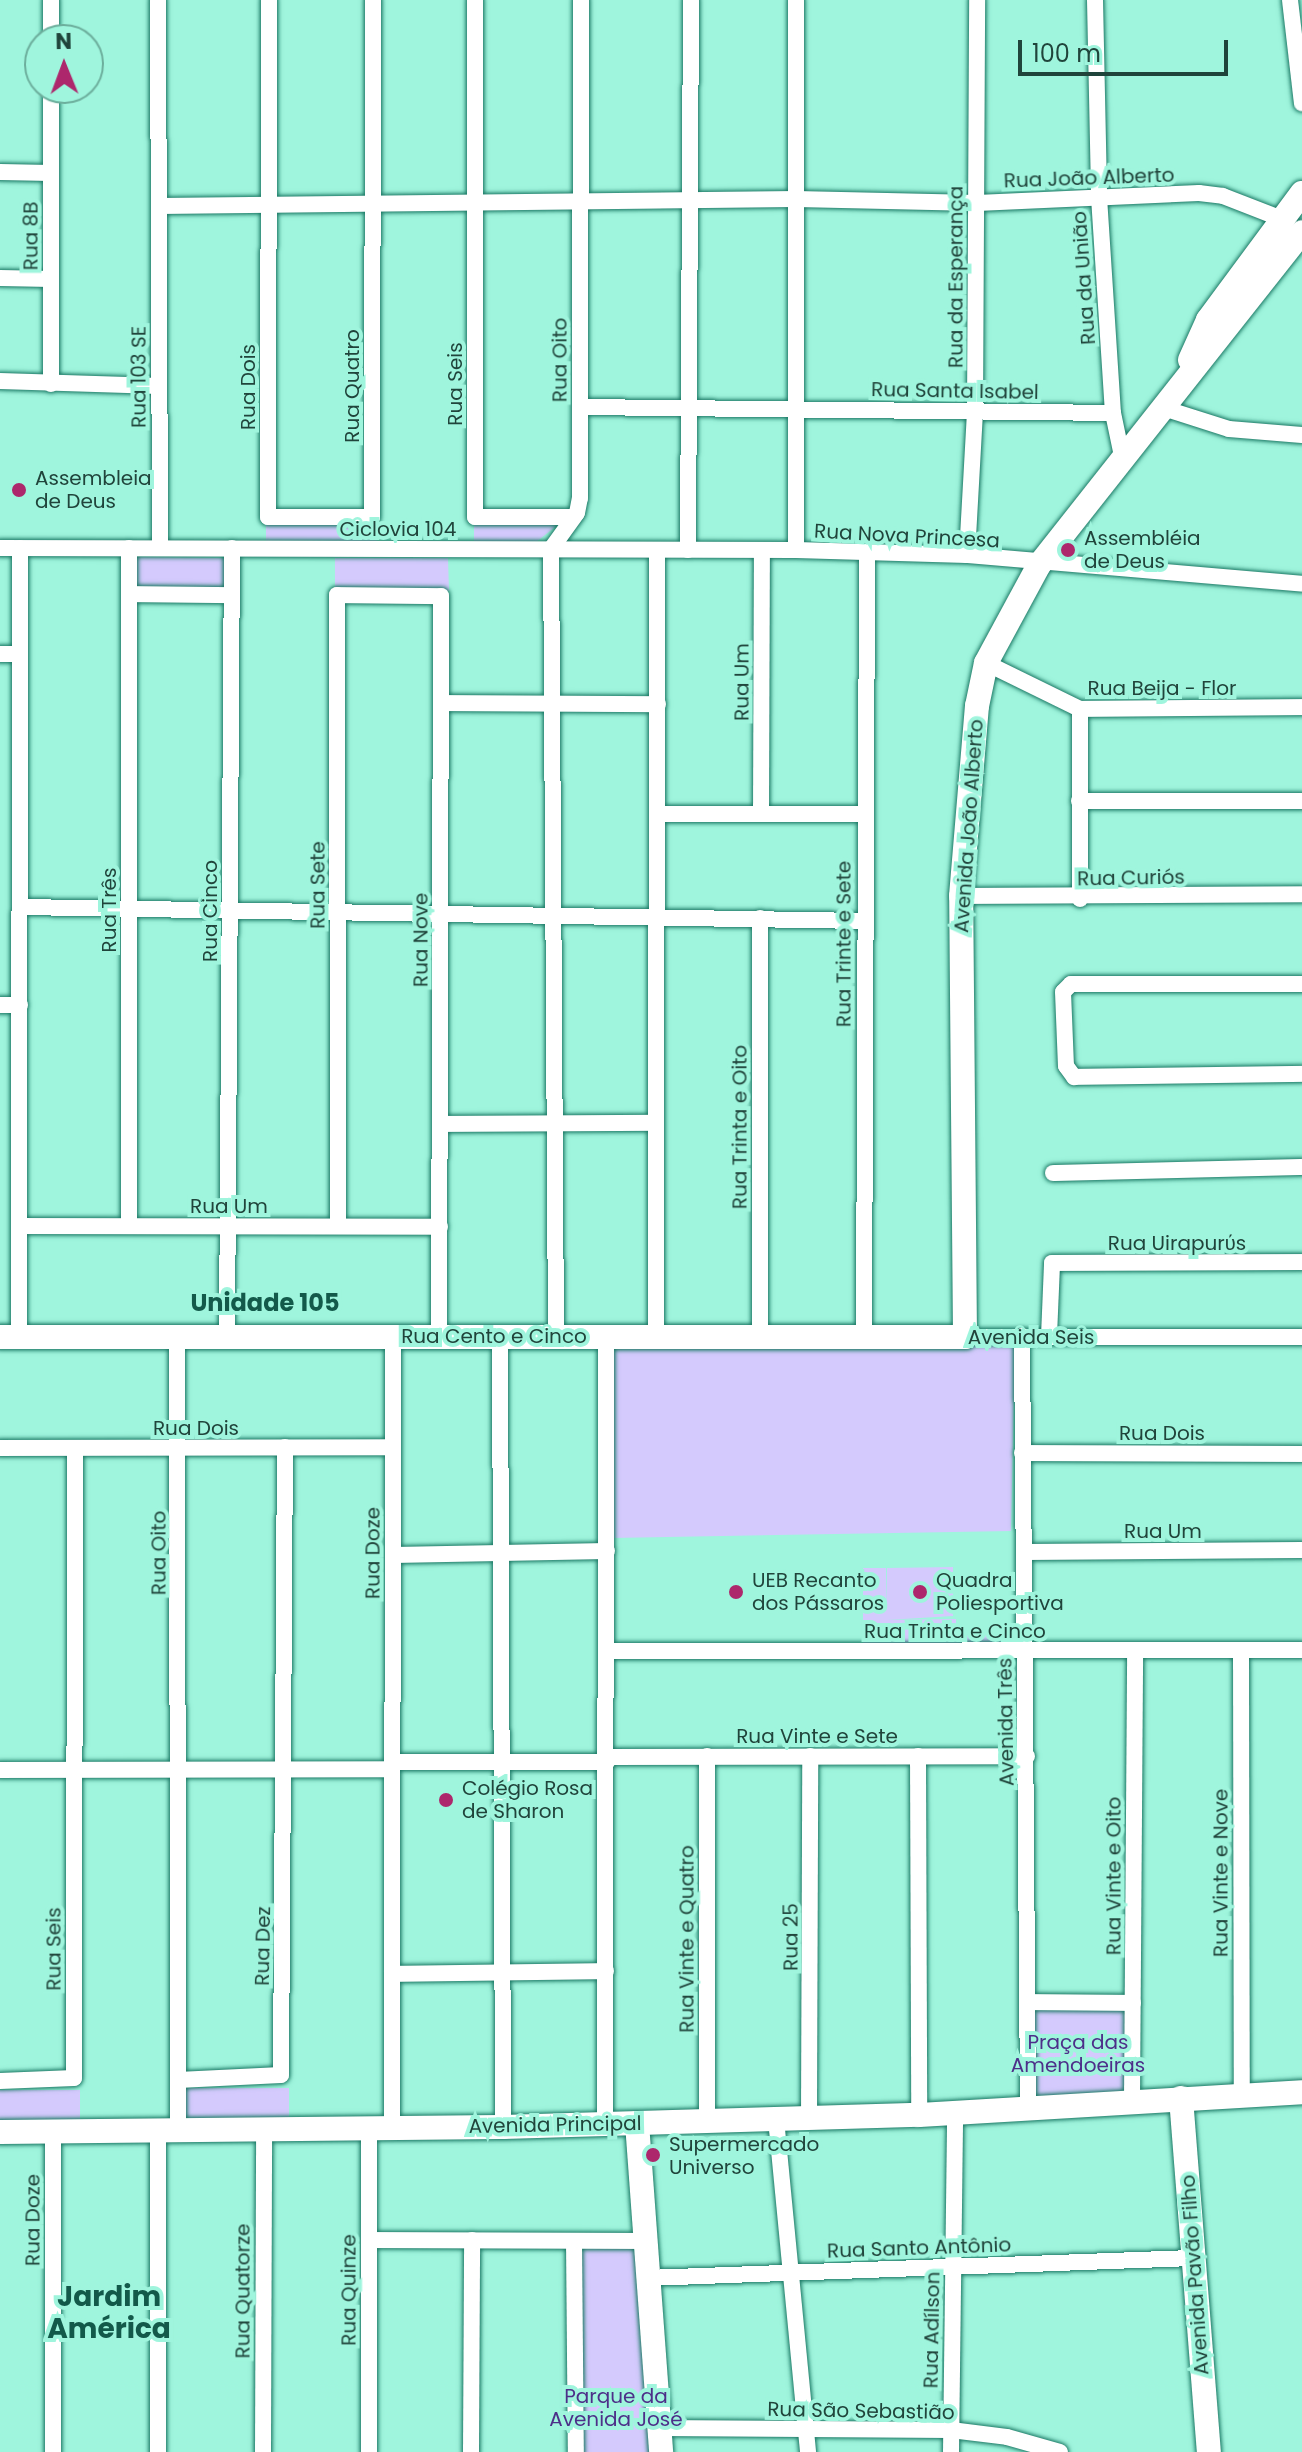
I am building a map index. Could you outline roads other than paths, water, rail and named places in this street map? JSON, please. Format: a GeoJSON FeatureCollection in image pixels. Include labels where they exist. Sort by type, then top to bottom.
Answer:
{"type":"FeatureCollection","features":[{"type":"Feature","properties":{"kind":"street"},"geometry":{"type":"LineString","coordinates":[[51,0],[51,24]]}},
{"type":"Feature","properties":{"kind":"street","name":"Rua 103 SE"},"geometry":{"type":"LineString","coordinates":[[158,0],[160,548]]}},
{"type":"Feature","properties":{"kind":"street","name":"Rua Dois"},"geometry":{"type":"LineString","coordinates":[[269,0],[268,517],[321,517]]}},
{"type":"Feature","properties":{"kind":"street","name":"Rua Quatro"},"geometry":{"type":"LineString","coordinates":[[321,517],[372,517],[373,0]]}},
{"type":"Feature","properties":{"kind":"street","name":"Rua Seis"},"geometry":{"type":"LineString","coordinates":[[475,0],[475,517],[573,517]]}},
{"type":"Feature","properties":{"kind":"street","name":"Rua Oito"},"geometry":{"type":"LineString","coordinates":[[551,549],[573,517],[580,498],[581,0]]}},
{"type":"Feature","properties":{"kind":"street"},"geometry":{"type":"LineString","coordinates":[[688,550],[691,0]]}},
{"type":"Feature","properties":{"kind":"street"},"geometry":{"type":"LineString","coordinates":[[796,0],[796,550]]}},
{"type":"Feature","properties":{"kind":"street","name":"Rua da Esperança"},"geometry":{"type":"LineString","coordinates":[[967,555],[975,411],[977,0]]}},
{"type":"Feature","properties":{"kind":"street","name":"Rua da União"},"geometry":{"type":"LineString","coordinates":[[1095,0],[1099,197],[1113,413],[1122,456]]}},
{"type":"Feature","properties":{"kind":"street"},"geometry":{"type":"LineString","coordinates":[[1290,0],[1302,103]]}},
{"type":"Feature","properties":{"kind":"street","name":"Rua 8B"},"geometry":{"type":"LineString","coordinates":[[51,104],[51,384]]}},
{"type":"Feature","properties":{"kind":"street"},"geometry":{"type":"LineString","coordinates":[[0,172],[51,173]]}},
{"type":"Feature","properties":{"kind":"street","name":"Avenida João Alberto"},"geometry":{"type":"LineString","coordinates":[[965,1337],[961,896],[977,706],[986,663],[1039,565],[1182,378],[1208,320],[1292,225],[1302,193]]}},
{"type":"Feature","properties":{"kind":"street","name":"Rua João Alberto"},"geometry":{"type":"LineString","coordinates":[[796,199],[977,203],[1099,197],[1223,196],[1292,225]]}},
{"type":"Feature","properties":{"kind":"street"},"geometry":{"type":"LineString","coordinates":[[159,206],[796,199]]}},
{"type":"Feature","properties":{"kind":"street"},"geometry":{"type":"LineString","coordinates":[[0,278],[51,279]]}},
{"type":"Feature","properties":{"kind":"street"},"geometry":{"type":"LineString","coordinates":[[0,381],[159,386]]}},
{"type":"Feature","properties":{"kind":"street"},"geometry":{"type":"LineString","coordinates":[[580,407],[796,409]]}},
{"type":"Feature","properties":{"kind":"street"},"geometry":{"type":"LineString","coordinates":[[1160,407],[1218,427],[1302,435]]}},
{"type":"Feature","properties":{"kind":"street","name":"Rua Santa Isabel"},"geometry":{"type":"LineString","coordinates":[[796,409],[1113,413]]}},
{"type":"Feature","properties":{"kind":"street","name":"Ciclovia 104"},"geometry":{"type":"LineString","coordinates":[[0,548],[796,550]]}},
{"type":"Feature","properties":{"kind":"street"},"geometry":{"type":"LineString","coordinates":[[10,1337],[19,1226],[20,548]]}},
{"type":"Feature","properties":{"kind":"street","name":"Rua Três"},"geometry":{"type":"LineString","coordinates":[[129,548],[129,1226]]}},
{"type":"Feature","properties":{"kind":"street","name":"Rua Cinco"},"geometry":{"type":"LineString","coordinates":[[228,1226],[232,548]]}},
{"type":"Feature","properties":{"kind":"street"},"geometry":{"type":"LineString","coordinates":[[551,549],[556,1336]]}},
{"type":"Feature","properties":{"kind":"street"},"geometry":{"type":"LineString","coordinates":[[656,1336],[657,550]]}},
{"type":"Feature","properties":{"kind":"street","name":"Rua Um"},"geometry":{"type":"LineString","coordinates":[[761,814],[762,550]]}},
{"type":"Feature","properties":{"kind":"street","name":"Rua Nova Princesa"},"geometry":{"type":"LineString","coordinates":[[796,550],[967,555],[1039,565],[1302,584]]}},
{"type":"Feature","properties":{"kind":"street","name":"Rua Trinte e Sete"},"geometry":{"type":"LineString","coordinates":[[864,1336],[863,921],[867,552]]}},
{"type":"Feature","properties":{"kind":"street"},"geometry":{"type":"LineString","coordinates":[[130,594],[231,595]]}},
{"type":"Feature","properties":{"kind":"street","name":"Rua Sete"},"geometry":{"type":"LineString","coordinates":[[338,1226],[337,595],[389,595]]}},
{"type":"Feature","properties":{"kind":"street","name":"Rua Nove"},"geometry":{"type":"LineString","coordinates":[[389,595],[441,596],[439,1336]]}},
{"type":"Feature","properties":{"kind":"street"},"geometry":{"type":"LineString","coordinates":[[0,654],[20,654]]}},
{"type":"Feature","properties":{"kind":"street","name":"Rua Beija - Flor"},"geometry":{"type":"LineString","coordinates":[[986,663],[1080,709],[1302,707]]}},
{"type":"Feature","properties":{"kind":"street"},"geometry":{"type":"LineString","coordinates":[[441,703],[658,704]]}},
{"type":"Feature","properties":{"kind":"street"},"geometry":{"type":"LineString","coordinates":[[1080,709],[1080,899]]}},
{"type":"Feature","properties":{"kind":"street"},"geometry":{"type":"LineString","coordinates":[[1079,801],[1302,801]]}},
{"type":"Feature","properties":{"kind":"street"},"geometry":{"type":"LineString","coordinates":[[658,814],[864,814]]}},
{"type":"Feature","properties":{"kind":"street","name":"Rua Curiós"},"geometry":{"type":"LineString","coordinates":[[961,896],[1080,899],[1302,894]]}},
{"type":"Feature","properties":{"kind":"street"},"geometry":{"type":"LineString","coordinates":[[20,907],[658,914],[863,921]]}},
{"type":"Feature","properties":{"kind":"street","name":"Rua Trinta e Oito"},"geometry":{"type":"LineString","coordinates":[[760,918],[760,1336]]}},
{"type":"Feature","properties":{"kind":"street"},"geometry":{"type":"LineString","coordinates":[[1302,984],[1071,984],[1063,992],[1069,1074],[1302,1074]]}},
{"type":"Feature","properties":{"kind":"street"},"geometry":{"type":"LineString","coordinates":[[0,1005],[20,1005]]}},
{"type":"Feature","properties":{"kind":"street"},"geometry":{"type":"LineString","coordinates":[[440,1124],[656,1123]]}},
{"type":"Feature","properties":{"kind":"street"},"geometry":{"type":"LineString","coordinates":[[1053,1173],[1302,1167]]}},
{"type":"Feature","properties":{"kind":"street","name":"Rua Um"},"geometry":{"type":"LineString","coordinates":[[19,1226],[440,1227]]}},
{"type":"Feature","properties":{"kind":"street"},"geometry":{"type":"LineString","coordinates":[[227,1337],[228,1226]]}},
{"type":"Feature","properties":{"kind":"street","name":"Rua Uirapurύs"},"geometry":{"type":"LineString","coordinates":[[1049,1336],[1052,1263],[1302,1262]]}},
{"type":"Feature","properties":{"kind":"street","name":"Rua Doze"},"geometry":{"type":"LineString","coordinates":[[381,2128],[392,1974],[393,1336]]}},
{"type":"Feature","properties":{"kind":"street"},"geometry":{"type":"LineString","coordinates":[[500,1336],[503,2127]]}},
{"type":"Feature","properties":{"kind":"street"},"geometry":{"type":"LineString","coordinates":[[605,2124],[608,1760],[606,1336]]}},
{"type":"Feature","properties":{"kind":"street","name":"Avenida Seis"},"geometry":{"type":"LineString","coordinates":[[760,1336],[1302,1337]]}},
{"type":"Feature","properties":{"kind":"street","name":"Rua Cento e Cinco"},"geometry":{"type":"LineString","coordinates":[[10,1337],[760,1336]]}},
{"type":"Feature","properties":{"kind":"street","name":"Avenida Três"},"geometry":{"type":"LineString","coordinates":[[1022,1336],[1028,2108]]}},
{"type":"Feature","properties":{"kind":"street","name":"Rua Oito"},"geometry":{"type":"LineString","coordinates":[[158,2452],[168,2130],[178,2080],[177,1337]]}},
{"type":"Feature","properties":{"kind":"street","name":"Rua Dez"},"geometry":{"type":"LineString","coordinates":[[178,2080],[234,2080],[281,2075],[285,1447]]}},
{"type":"Feature","properties":{"kind":"street","name":"Rua Dois"},"geometry":{"type":"LineString","coordinates":[[0,1448],[393,1447]]}},
{"type":"Feature","properties":{"kind":"street","name":"Rua Seis"},"geometry":{"type":"LineString","coordinates":[[0,2081],[74,2078],[75,1448]]}},
{"type":"Feature","properties":{"kind":"street","name":"Rua Dois"},"geometry":{"type":"LineString","coordinates":[[1022,1453],[1302,1454]]}},
{"type":"Feature","properties":{"kind":"street","name":"Rua Um"},"geometry":{"type":"LineString","coordinates":[[1024,1552],[1302,1550]]}},
{"type":"Feature","properties":{"kind":"street"},"geometry":{"type":"LineString","coordinates":[[393,1555],[607,1551]]}},
{"type":"Feature","properties":{"kind":"street","name":"Rua Vinte e Nove"},"geometry":{"type":"LineString","coordinates":[[1241,1650],[1242,2095]]}},
{"type":"Feature","properties":{"kind":"street","name":"Rua Trinta e Cinco"},"geometry":{"type":"LineString","coordinates":[[607,1651],[1302,1650]]}},
{"type":"Feature","properties":{"kind":"street","name":"Rua Vinte e Oito"},"geometry":{"type":"LineString","coordinates":[[1132,2101],[1135,1651]]}},
{"type":"Feature","properties":{"kind":"street","name":"Rua Vinte e Sete"},"geometry":{"type":"LineString","coordinates":[[392,1766],[707,1756],[1027,1756]]}},
{"type":"Feature","properties":{"kind":"street","name":"Rua Vinte e Quatro"},"geometry":{"type":"LineString","coordinates":[[707,1756],[707,2121]]}},
{"type":"Feature","properties":{"kind":"street","name":"Rua 25"},"geometry":{"type":"LineString","coordinates":[[809,2118],[810,1756]]}},
{"type":"Feature","properties":{"kind":"street"},"geometry":{"type":"LineString","coordinates":[[918,1756],[919,2115]]}},
{"type":"Feature","properties":{"kind":"street"},"geometry":{"type":"LineString","coordinates":[[0,1770],[285,1770],[392,1766]]}},
{"type":"Feature","properties":{"kind":"street"},"geometry":{"type":"LineString","coordinates":[[392,1974],[606,1971]]}},
{"type":"Feature","properties":{"kind":"street"},"geometry":{"type":"LineString","coordinates":[[1027,2002],[1133,2003]]}},
{"type":"Feature","properties":{"kind":"street","name":"Avenida Principal"},"geometry":{"type":"LineString","coordinates":[[0,2132],[503,2127],[919,2115],[1302,2092]]}},
{"type":"Feature","properties":{"kind":"street","name":"Avenida Pavão Filho"},"geometry":{"type":"LineString","coordinates":[[1181,2098],[1209,2452]]}},
{"type":"Feature","properties":{"kind":"street","name":"Rua Adílson"},"geometry":{"type":"LineString","coordinates":[[951,2452],[955,2112]]}},
{"type":"Feature","properties":{"kind":"street"},"geometry":{"type":"LineString","coordinates":[[776,2119],[788,2273],[808,2452]]}},
{"type":"Feature","properties":{"kind":"street"},"geometry":{"type":"LineString","coordinates":[[637,2123],[660,2440]]}},
{"type":"Feature","properties":{"kind":"street","name":"Rua Quinze"},"geometry":{"type":"LineString","coordinates":[[369,2452],[369,2240],[381,2128]]}},
{"type":"Feature","properties":{"kind":"street","name":"Rua Quatorze"},"geometry":{"type":"LineString","coordinates":[[263,2452],[264,2129]]}},
{"type":"Feature","properties":{"kind":"street","name":"Rua Doze"},"geometry":{"type":"LineString","coordinates":[[53,2131],[53,2452]]}},
{"type":"Feature","properties":{"kind":"street"},"geometry":{"type":"LineString","coordinates":[[369,2240],[644,2241]]}},
{"type":"Feature","properties":{"kind":"street"},"geometry":{"type":"LineString","coordinates":[[471,2452],[472,2240]]}},
{"type":"Feature","properties":{"kind":"street"},"geometry":{"type":"LineString","coordinates":[[574,2241],[576,2452]]}},
{"type":"Feature","properties":{"kind":"street","name":"Rua Santo Antônio"},"geometry":{"type":"LineString","coordinates":[[647,2278],[1193,2258]]}},
{"type":"Feature","properties":{"kind":"street","name":"Rua São Sebastião"},"geometry":{"type":"LineString","coordinates":[[660,2440],[806,2430],[951,2430],[1060,2452]]}},
{"type":"Feature","properties":{"kind":"place","name":"Assembleia de Deus"},"geometry":{"type":"Point","coordinates":[19,490]}},
{"type":"Feature","properties":{"kind":"place","name":"Assembléia de Deus"},"geometry":{"type":"Point","coordinates":[1068,550]}},
{"type":"Feature","properties":{"kind":"place","name":"UEB Recanto dos Pássaros"},"geometry":{"type":"Point","coordinates":[736,1592]}},
{"type":"Feature","properties":{"kind":"place","name":"Quadra Poliesportiva"},"geometry":{"type":"Point","coordinates":[920,1592]}},
{"type":"Feature","properties":{"kind":"place","name":"Colégio Rosa de Sharon"},"geometry":{"type":"Point","coordinates":[446,1800]}},
{"type":"Feature","properties":{"kind":"place","name":"Supermercado Universo"},"geometry":{"type":"Point","coordinates":[653,2155]}},
{"type":"Feature","properties":{"kind":"district","name":"Unidade 105"},"geometry":{"type":"Point","coordinates":[265,1303]}},
{"type":"Feature","properties":{"kind":"district","name":"Jardim América"},"geometry":{"type":"Point","coordinates":[109,2313]}},
{"type":"Feature","properties":{"kind":"park label","name":"Praça das Amendoeiras"},"geometry":{"type":"Point","coordinates":[1078,2054]}},
{"type":"Feature","properties":{"kind":"park label","name":"Parque da Avenida José"},"geometry":{"type":"Point","coordinates":[616,2408]}}]}
